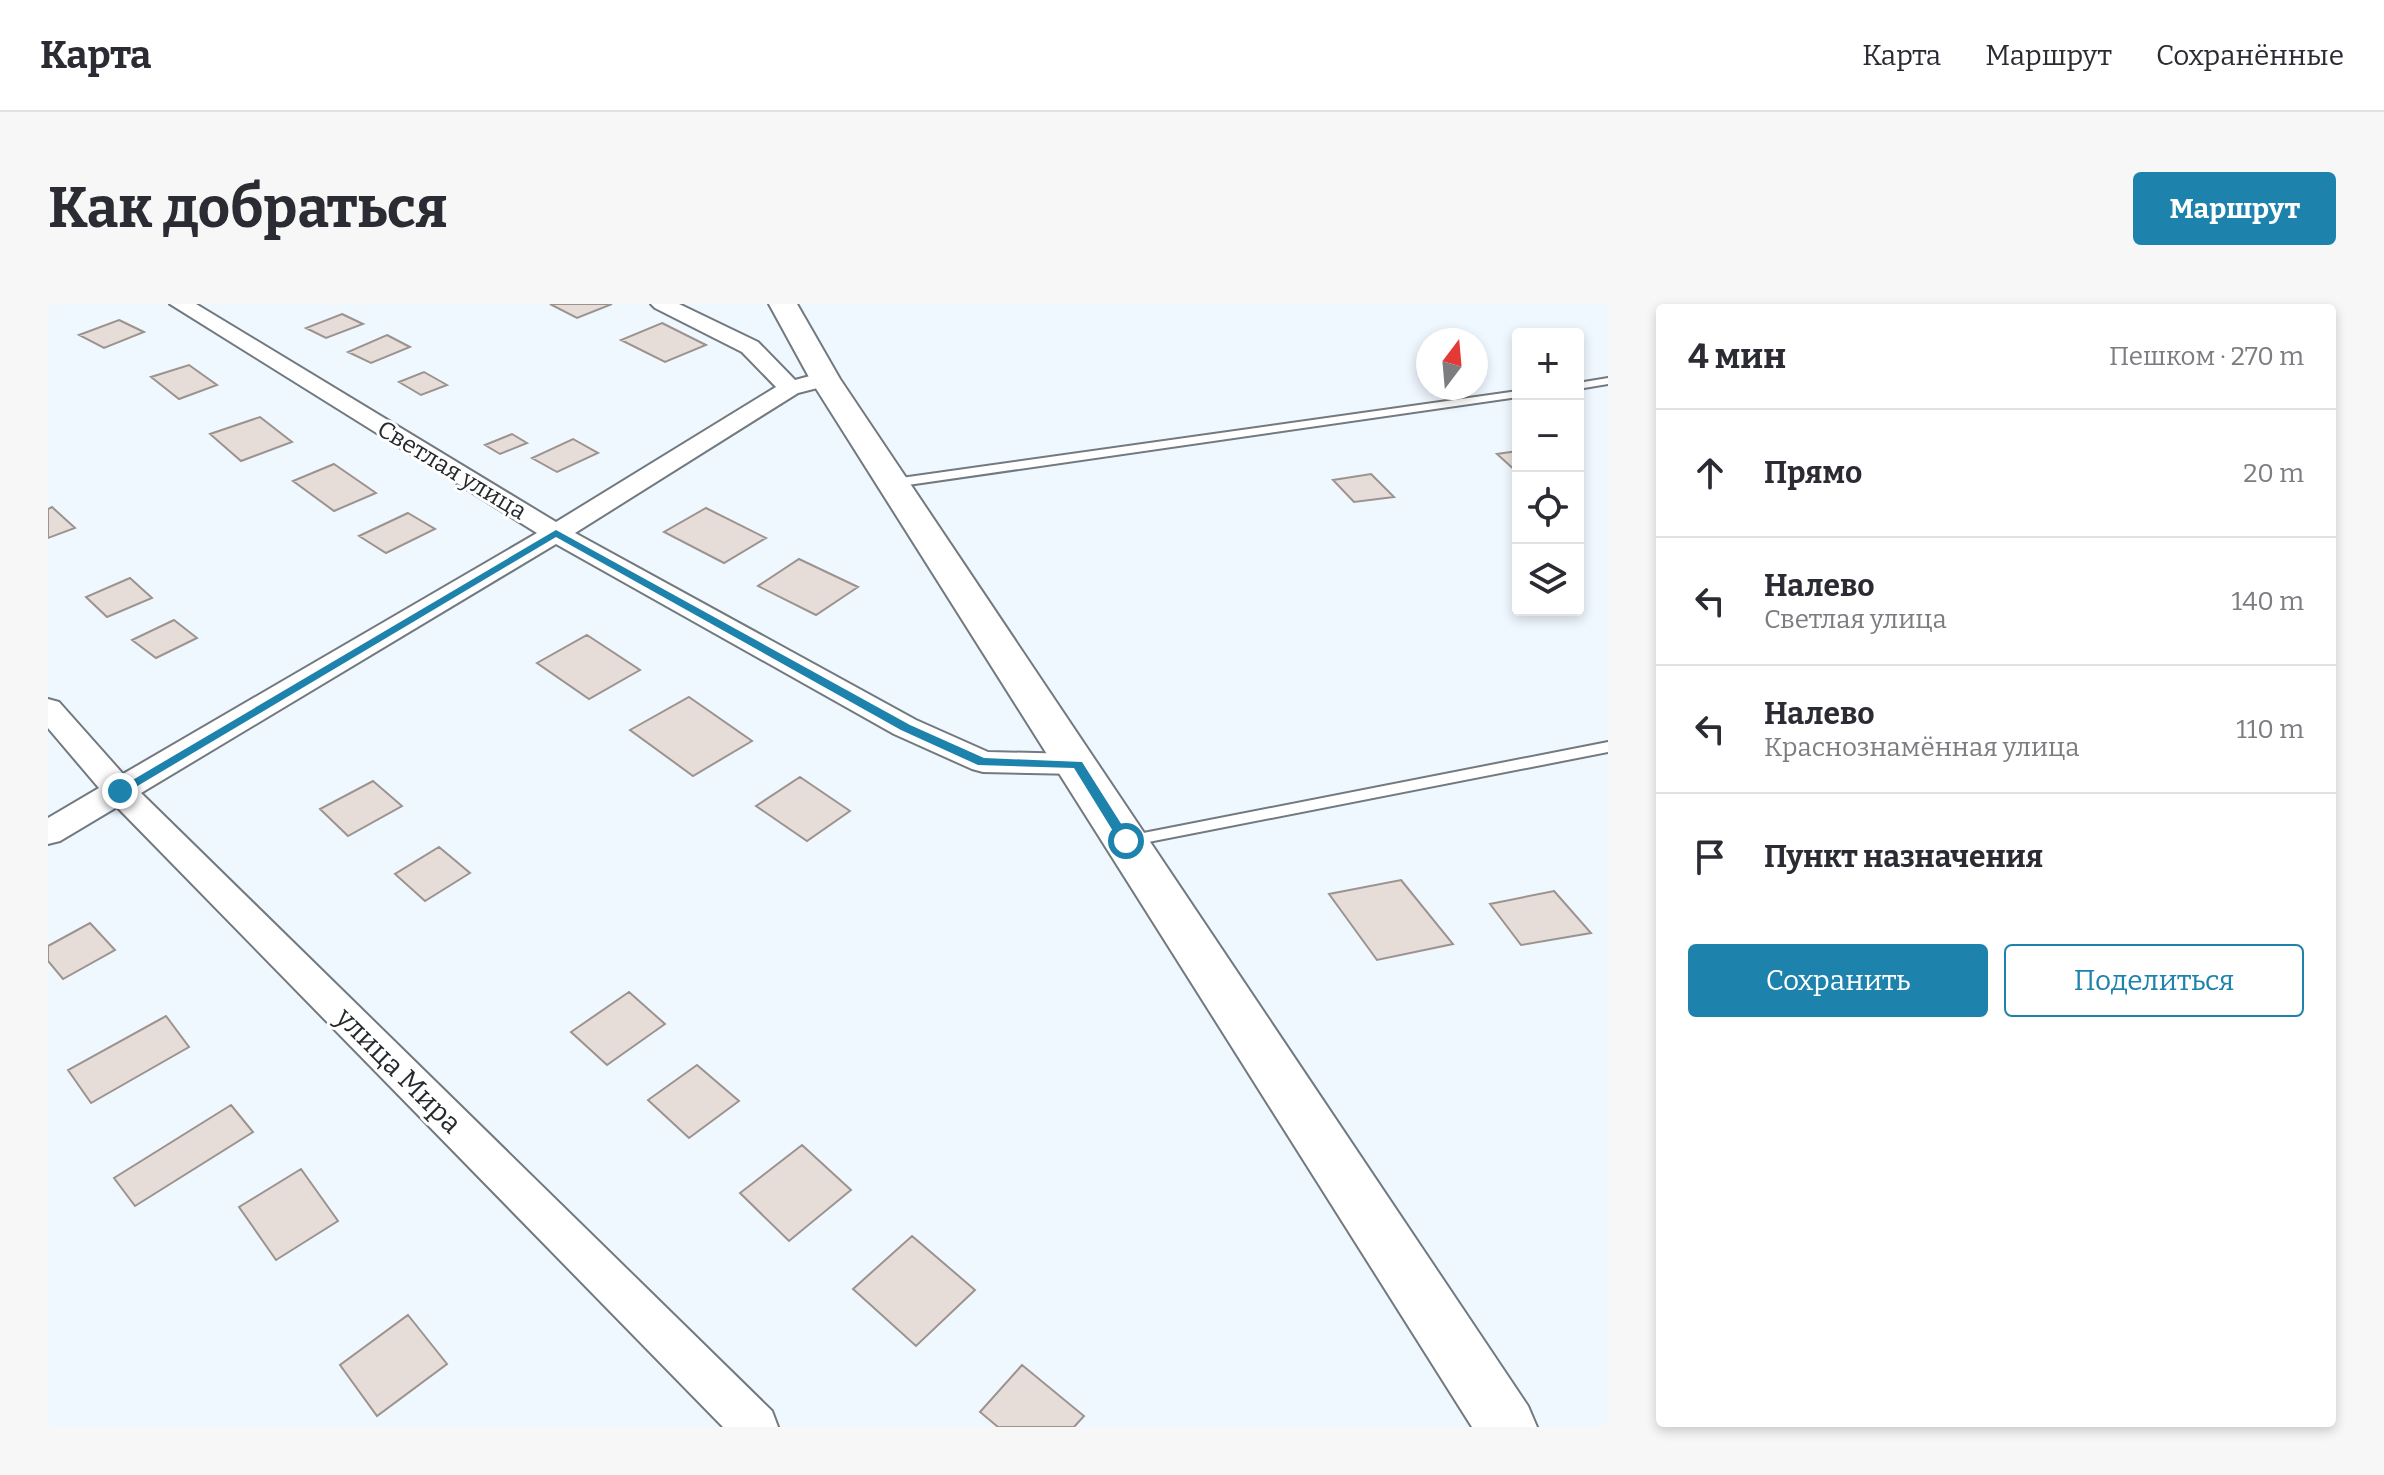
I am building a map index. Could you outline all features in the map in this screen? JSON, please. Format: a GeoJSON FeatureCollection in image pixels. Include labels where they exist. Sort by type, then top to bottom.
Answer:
{"type":"FeatureCollection","features":[{"type":"Feature","properties":{"kind":"street","name":"Светлая улица"},"geometry":{"type":"LineString","coordinates":[[181,304],[556,533],[905,727],[983,762],[1078,764]]}},
{"type":"Feature","properties":{"kind":"street"},"geometry":{"type":"LineString","coordinates":[[662,304],[750,347],[808,383],[894,483],[1507,1427]]}},
{"type":"Feature","properties":{"kind":"street"},"geometry":{"type":"LineString","coordinates":[[783,304],[808,383]]}},
{"type":"Feature","properties":{"kind":"street"},"geometry":{"type":"LineString","coordinates":[[48,833],[808,383]]}},
{"type":"Feature","properties":{"kind":"street","name":"улица Мира"},"geometry":{"type":"LineString","coordinates":[[48,709],[120,791],[755,1427]]}},
{"type":"Feature","properties":{"kind":"lane"},"geometry":{"type":"LineString","coordinates":[[1584,385],[1608,381]]}},
{"type":"Feature","properties":{"kind":"lane"},"geometry":{"type":"LineString","coordinates":[[894,483],[1512,395]]}},
{"type":"Feature","properties":{"kind":"lane"},"geometry":{"type":"LineString","coordinates":[[1126,841],[1608,747]]}},
{"type":"Feature","properties":{"kind":"building"},"geometry":{"type":"Polygon","coordinates":[[[550,304],[612,304],[577,318],[550,304]]]}},
{"type":"Feature","properties":{"kind":"building"},"geometry":{"type":"Polygon","coordinates":[[[342,314],[363,324],[326,338],[306,328],[342,314]]]}},
{"type":"Feature","properties":{"kind":"building"},"geometry":{"type":"Polygon","coordinates":[[[119,320],[144,332],[104,348],[79,335],[119,320]]]}},
{"type":"Feature","properties":{"kind":"building"},"geometry":{"type":"Polygon","coordinates":[[[662,323],[706,345],[665,362],[621,340],[662,323]]]}},
{"type":"Feature","properties":{"kind":"building"},"geometry":{"type":"Polygon","coordinates":[[[387,335],[410,347],[371,363],[348,352],[387,335]]]}},
{"type":"Feature","properties":{"kind":"building"},"geometry":{"type":"Polygon","coordinates":[[[189,365],[217,385],[179,399],[151,377],[189,365]]]}},
{"type":"Feature","properties":{"kind":"building"},"geometry":{"type":"Polygon","coordinates":[[[424,372],[447,385],[421,395],[399,382],[424,372]]]}},
{"type":"Feature","properties":{"kind":"building"},"geometry":{"type":"Polygon","coordinates":[[[260,417],[292,442],[241,461],[210,434],[260,417]]]}},
{"type":"Feature","properties":{"kind":"building"},"geometry":{"type":"Polygon","coordinates":[[[512,434],[527,443],[500,454],[485,445],[512,434]]]}},
{"type":"Feature","properties":{"kind":"building"},"geometry":{"type":"Polygon","coordinates":[[[573,439],[598,453],[557,472],[532,458],[573,439]]]}},
{"type":"Feature","properties":{"kind":"building"},"geometry":{"type":"Polygon","coordinates":[[[1512,452],[1512,468],[1497,454],[1512,452]]]}},
{"type":"Feature","properties":{"kind":"building"},"geometry":{"type":"Polygon","coordinates":[[[334,464],[376,493],[334,511],[293,481],[334,464]]]}},
{"type":"Feature","properties":{"kind":"building"},"geometry":{"type":"Polygon","coordinates":[[[1371,474],[1394,497],[1354,502],[1333,480],[1371,474]]]}},
{"type":"Feature","properties":{"kind":"building"},"geometry":{"type":"Polygon","coordinates":[[[52,507],[75,528],[48,538],[48,509],[52,507]]]}},
{"type":"Feature","properties":{"kind":"building"},"geometry":{"type":"Polygon","coordinates":[[[706,508],[766,538],[724,563],[664,532],[706,508]]]}},
{"type":"Feature","properties":{"kind":"building"},"geometry":{"type":"Polygon","coordinates":[[[408,513],[435,529],[386,553],[359,536],[408,513]]]}},
{"type":"Feature","properties":{"kind":"building"},"geometry":{"type":"Polygon","coordinates":[[[799,559],[858,587],[816,615],[758,586],[799,559]]]}},
{"type":"Feature","properties":{"kind":"building"},"geometry":{"type":"Polygon","coordinates":[[[130,578],[152,598],[107,617],[86,597],[130,578]]]}},
{"type":"Feature","properties":{"kind":"building"},"geometry":{"type":"Polygon","coordinates":[[[174,620],[197,638],[156,658],[132,640],[174,620]]]}},
{"type":"Feature","properties":{"kind":"building"},"geometry":{"type":"Polygon","coordinates":[[[587,635],[640,670],[589,699],[537,663],[587,635]]]}},
{"type":"Feature","properties":{"kind":"building"},"geometry":{"type":"Polygon","coordinates":[[[689,697],[752,741],[693,776],[630,730],[689,697]]]}},
{"type":"Feature","properties":{"kind":"building"},"geometry":{"type":"Polygon","coordinates":[[[800,777],[850,811],[807,841],[756,806],[800,777]]]}},
{"type":"Feature","properties":{"kind":"building"},"geometry":{"type":"Polygon","coordinates":[[[373,781],[402,806],[348,836],[320,809],[373,781]]]}},
{"type":"Feature","properties":{"kind":"building"},"geometry":{"type":"Polygon","coordinates":[[[439,847],[470,873],[425,901],[395,874],[439,847]]]}},
{"type":"Feature","properties":{"kind":"building"},"geometry":{"type":"Polygon","coordinates":[[[1401,880],[1453,944],[1377,960],[1329,894],[1401,880]]]}},
{"type":"Feature","properties":{"kind":"building"},"geometry":{"type":"Polygon","coordinates":[[[1554,891],[1591,933],[1521,945],[1490,904],[1554,891]]]}},
{"type":"Feature","properties":{"kind":"building"},"geometry":{"type":"Polygon","coordinates":[[[90,923],[115,950],[63,979],[48,961],[48,946],[90,923]]]}},
{"type":"Feature","properties":{"kind":"building"},"geometry":{"type":"Polygon","coordinates":[[[629,992],[665,1024],[607,1065],[571,1032],[629,992]]]}},
{"type":"Feature","properties":{"kind":"building"},"geometry":{"type":"Polygon","coordinates":[[[166,1016],[189,1047],[91,1103],[68,1070],[166,1016]]]}},
{"type":"Feature","properties":{"kind":"building"},"geometry":{"type":"Polygon","coordinates":[[[697,1065],[739,1101],[689,1138],[648,1100],[697,1065]]]}},
{"type":"Feature","properties":{"kind":"building"},"geometry":{"type":"Polygon","coordinates":[[[231,1105],[253,1132],[135,1206],[114,1178],[231,1105]]]}},
{"type":"Feature","properties":{"kind":"building"},"geometry":{"type":"Polygon","coordinates":[[[802,1145],[851,1190],[789,1241],[740,1193],[802,1145]]]}},
{"type":"Feature","properties":{"kind":"building"},"geometry":{"type":"Polygon","coordinates":[[[301,1169],[338,1221],[276,1260],[239,1207],[301,1169]]]}},
{"type":"Feature","properties":{"kind":"building"},"geometry":{"type":"Polygon","coordinates":[[[912,1236],[975,1290],[916,1346],[853,1289],[912,1236]]]}},
{"type":"Feature","properties":{"kind":"building"},"geometry":{"type":"Polygon","coordinates":[[[408,1315],[447,1364],[377,1416],[340,1365],[408,1315]]]}},
{"type":"Feature","properties":{"kind":"building"},"geometry":{"type":"Polygon","coordinates":[[[1022,1365],[1084,1416],[1074,1427],[998,1427],[980,1412],[1022,1365]]]}},
{"type":"Feature","properties":{"kind":"route"},"geometry":{"type":"LineString","coordinates":[[120,791],[556,533],[905,727],[983,762],[1078,764],[1126,841]]}}]}
